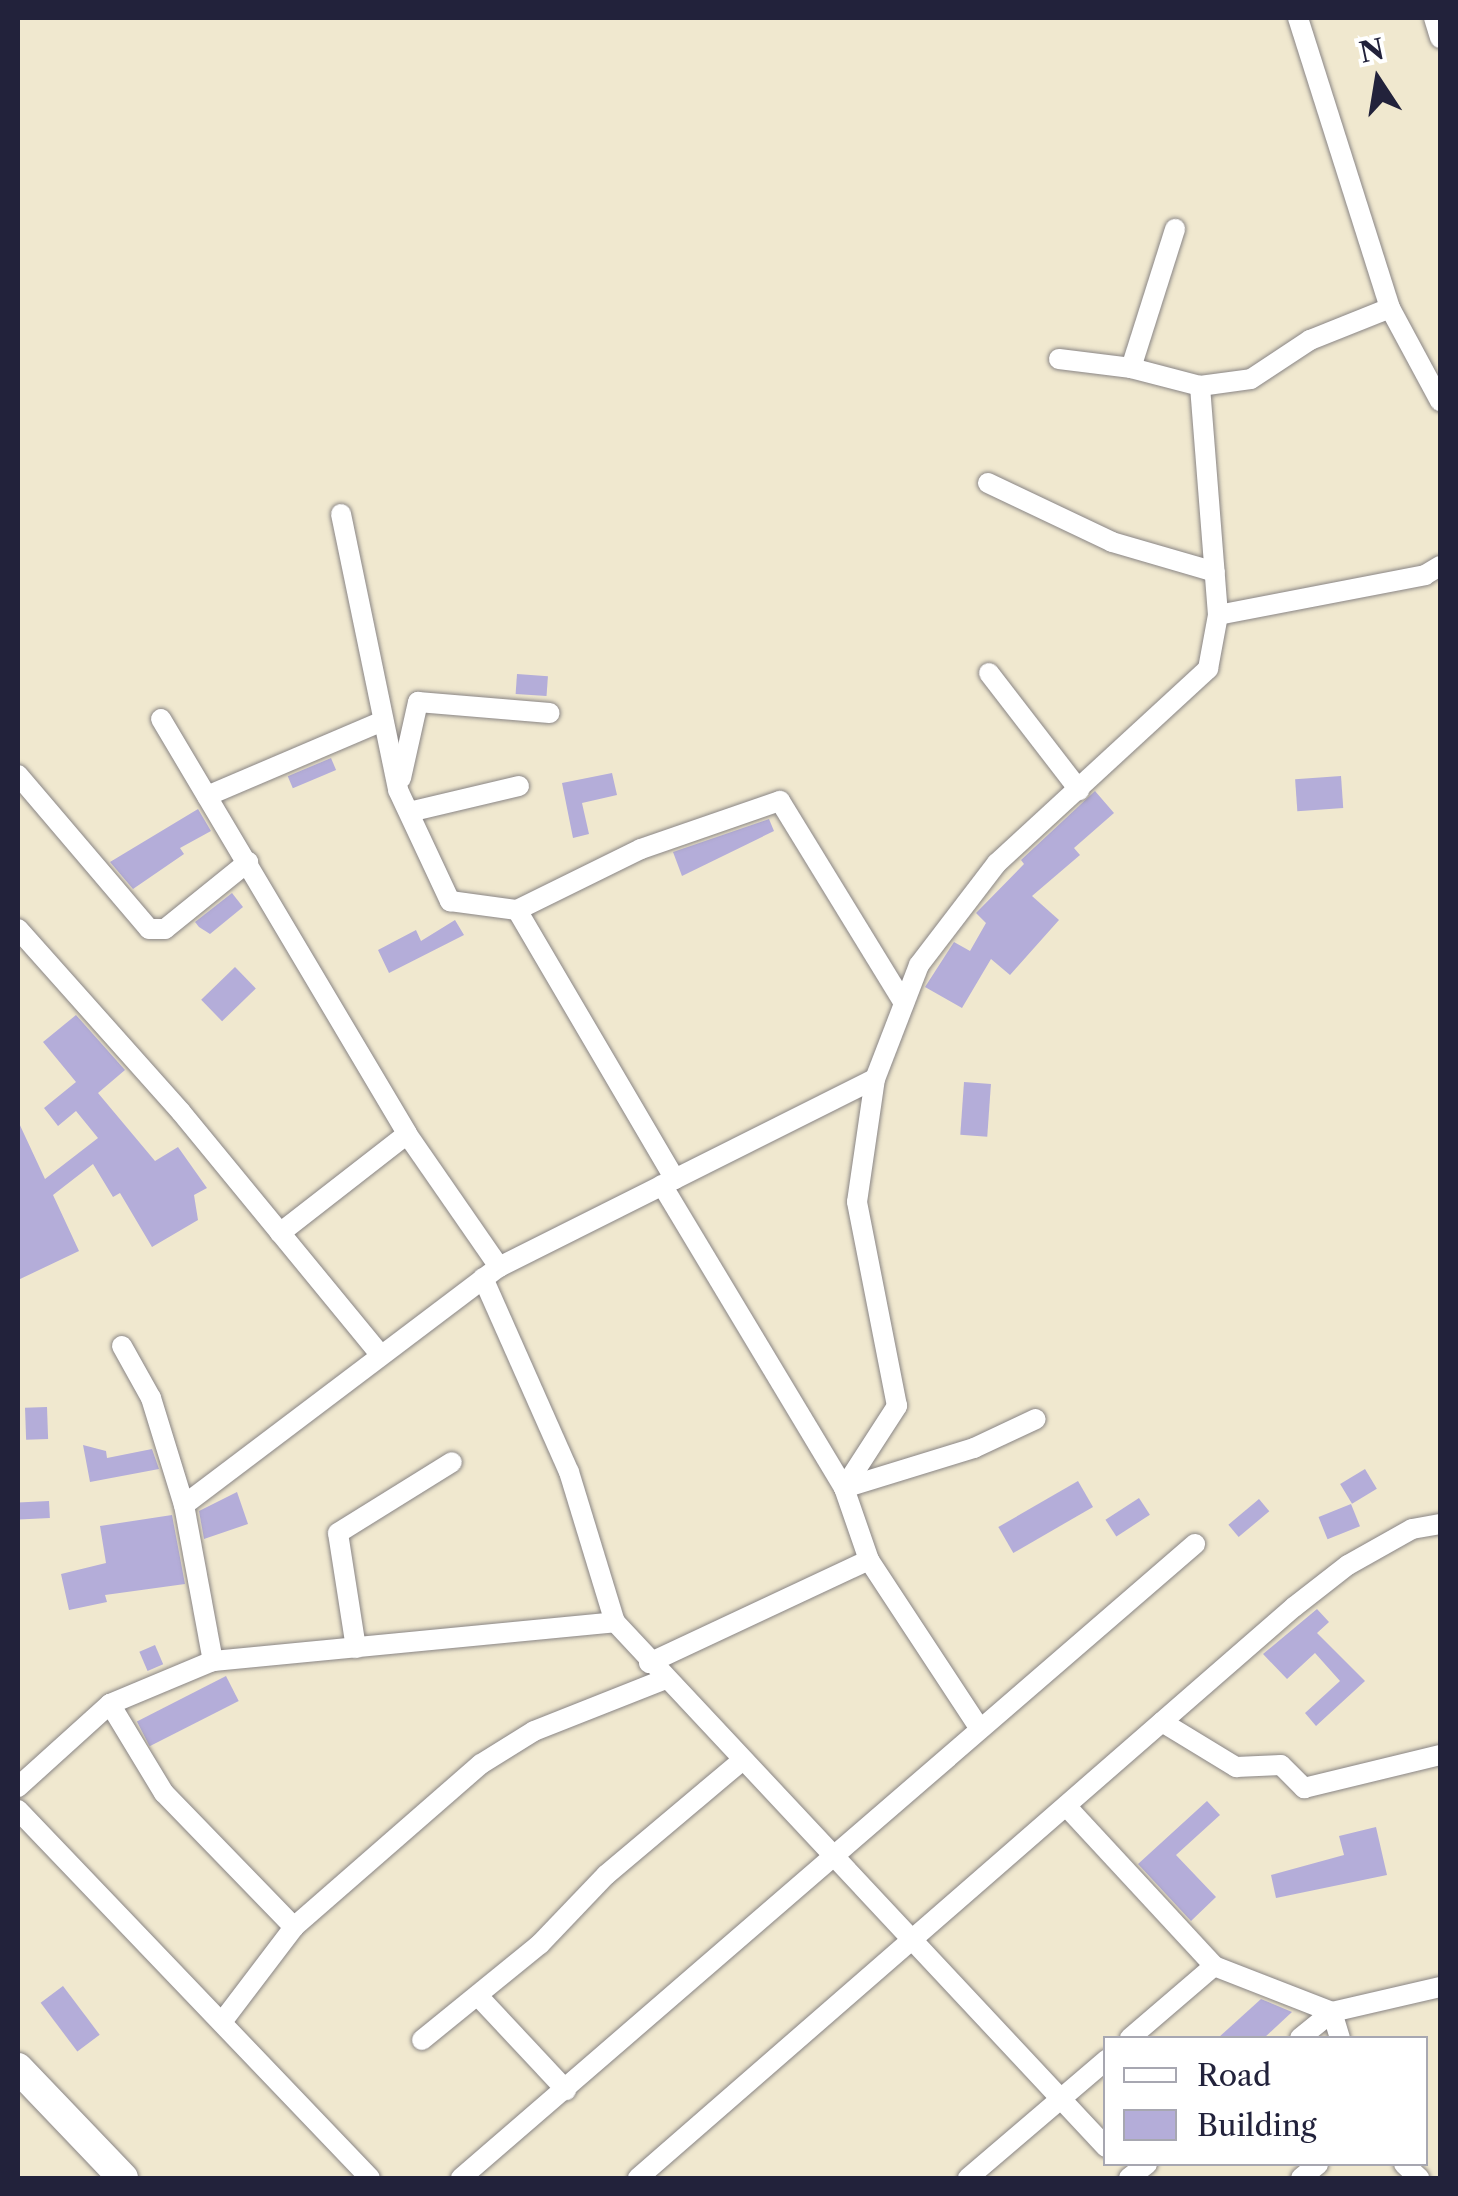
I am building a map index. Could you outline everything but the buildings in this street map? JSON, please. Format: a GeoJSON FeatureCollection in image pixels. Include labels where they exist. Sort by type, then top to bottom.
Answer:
{"type":"FeatureCollection","features":[{"type":"Feature","properties":{"kind":"main road"},"geometry":{"type":"LineString","coordinates":[[19,2072],[123,2178]]}},
{"type":"Feature","properties":{"kind":"street"},"geometry":{"type":"LineString","coordinates":[[1298,18],[1390,308],[1440,401]]}},
{"type":"Feature","properties":{"kind":"street"},"geometry":{"type":"LineString","coordinates":[[1434,18],[1440,38]]}},
{"type":"Feature","properties":{"kind":"street"},"geometry":{"type":"LineString","coordinates":[[1131,368],[1175,229]]}},
{"type":"Feature","properties":{"kind":"street"},"geometry":{"type":"LineString","coordinates":[[1058,359],[1131,368],[1200,386],[1251,379],[1310,340],[1390,308]]}},
{"type":"Feature","properties":{"kind":"street"},"geometry":{"type":"LineString","coordinates":[[844,1488],[897,1406],[856,1202],[875,1079],[918,965],[998,863],[1208,669],[1218,615],[1200,386]]}},
{"type":"Feature","properties":{"kind":"street"},"geometry":{"type":"LineString","coordinates":[[988,483],[1112,542],[1215,572]]}},
{"type":"Feature","properties":{"kind":"street"},"geometry":{"type":"LineString","coordinates":[[341,514],[398,790],[450,900],[517,910],[641,850],[780,801],[904,1003]]}},
{"type":"Feature","properties":{"kind":"street"},"geometry":{"type":"LineString","coordinates":[[1218,615],[1425,575],[1440,566]]}},
{"type":"Feature","properties":{"kind":"street"},"geometry":{"type":"LineString","coordinates":[[989,673],[1079,790]]}},
{"type":"Feature","properties":{"kind":"street"},"geometry":{"type":"LineString","coordinates":[[398,790],[418,702],[550,713]]}},
{"type":"Feature","properties":{"kind":"street"},"geometry":{"type":"LineString","coordinates":[[161,719],[491,1273],[570,1472],[615,1622],[740,1762],[1103,2145]]}},
{"type":"Feature","properties":{"kind":"street"},"geometry":{"type":"LineString","coordinates":[[207,796],[383,721]]}},
{"type":"Feature","properties":{"kind":"street"},"geometry":{"type":"LineString","coordinates":[[18,775],[149,929],[165,928],[248,862]]}},
{"type":"Feature","properties":{"kind":"street"},"geometry":{"type":"LineString","coordinates":[[409,812],[520,786]]}},
{"type":"Feature","properties":{"kind":"street"},"geometry":{"type":"LineString","coordinates":[[517,910],[844,1488],[869,1560],[978,1726]]}},
{"type":"Feature","properties":{"kind":"street"},"geometry":{"type":"LineString","coordinates":[[18,929],[379,1353]]}},
{"type":"Feature","properties":{"kind":"street"},"geometry":{"type":"LineString","coordinates":[[184,1506],[379,1353],[491,1273],[875,1079]]}},
{"type":"Feature","properties":{"kind":"street"},"geometry":{"type":"LineString","coordinates":[[280,1233],[407,1134]]}},
{"type":"Feature","properties":{"kind":"street"},"geometry":{"type":"LineString","coordinates":[[122,1346],[151,1398],[184,1506],[213,1661]]}},
{"type":"Feature","properties":{"kind":"street"},"geometry":{"type":"LineString","coordinates":[[844,1488],[974,1448],[1036,1419]]}},
{"type":"Feature","properties":{"kind":"street"},"geometry":{"type":"LineString","coordinates":[[356,1648],[338,1533],[452,1462]]}},
{"type":"Feature","properties":{"kind":"street"},"geometry":{"type":"LineString","coordinates":[[638,2178],[1348,1565],[1412,1529],[1440,1524]]}},
{"type":"Feature","properties":{"kind":"street"},"geometry":{"type":"LineString","coordinates":[[461,2178],[978,1726],[1195,1544]]}},
{"type":"Feature","properties":{"kind":"street"},"geometry":{"type":"LineString","coordinates":[[222,2022],[294,1927],[480,1764],[534,1731],[869,1560]]}},
{"type":"Feature","properties":{"kind":"street"},"geometry":{"type":"LineString","coordinates":[[18,1787],[110,1704],[213,1661],[615,1622]]}},
{"type":"Feature","properties":{"kind":"street"},"geometry":{"type":"LineString","coordinates":[[110,1704],[164,1793],[294,1927]]}},
{"type":"Feature","properties":{"kind":"street"},"geometry":{"type":"LineString","coordinates":[[1162,1722],[1236,1766],[1281,1765],[1304,1788],[1440,1756]]}},
{"type":"Feature","properties":{"kind":"street"},"geometry":{"type":"LineString","coordinates":[[422,2040],[478,1996],[740,1762]]}},
{"type":"Feature","properties":{"kind":"street"},"geometry":{"type":"LineString","coordinates":[[1066,1807],[1214,1966],[1332,2012]]}},
{"type":"Feature","properties":{"kind":"street"},"geometry":{"type":"LineString","coordinates":[[18,1810],[370,2178]]}},
{"type":"Feature","properties":{"kind":"street"},"geometry":{"type":"LineString","coordinates":[[1132,2036],[1214,1966]]}},
{"type":"Feature","properties":{"kind":"street"},"geometry":{"type":"LineString","coordinates":[[1302,2036],[1332,2012],[1440,1987]]}},
{"type":"Feature","properties":{"kind":"street"},"geometry":{"type":"LineString","coordinates":[[478,1996],[566,2090]]}},
{"type":"Feature","properties":{"kind":"street"},"geometry":{"type":"LineString","coordinates":[[1332,2012],[1339,2036]]}},
{"type":"Feature","properties":{"kind":"street"},"geometry":{"type":"LineString","coordinates":[[968,2178],[1103,2063]]}}]}
